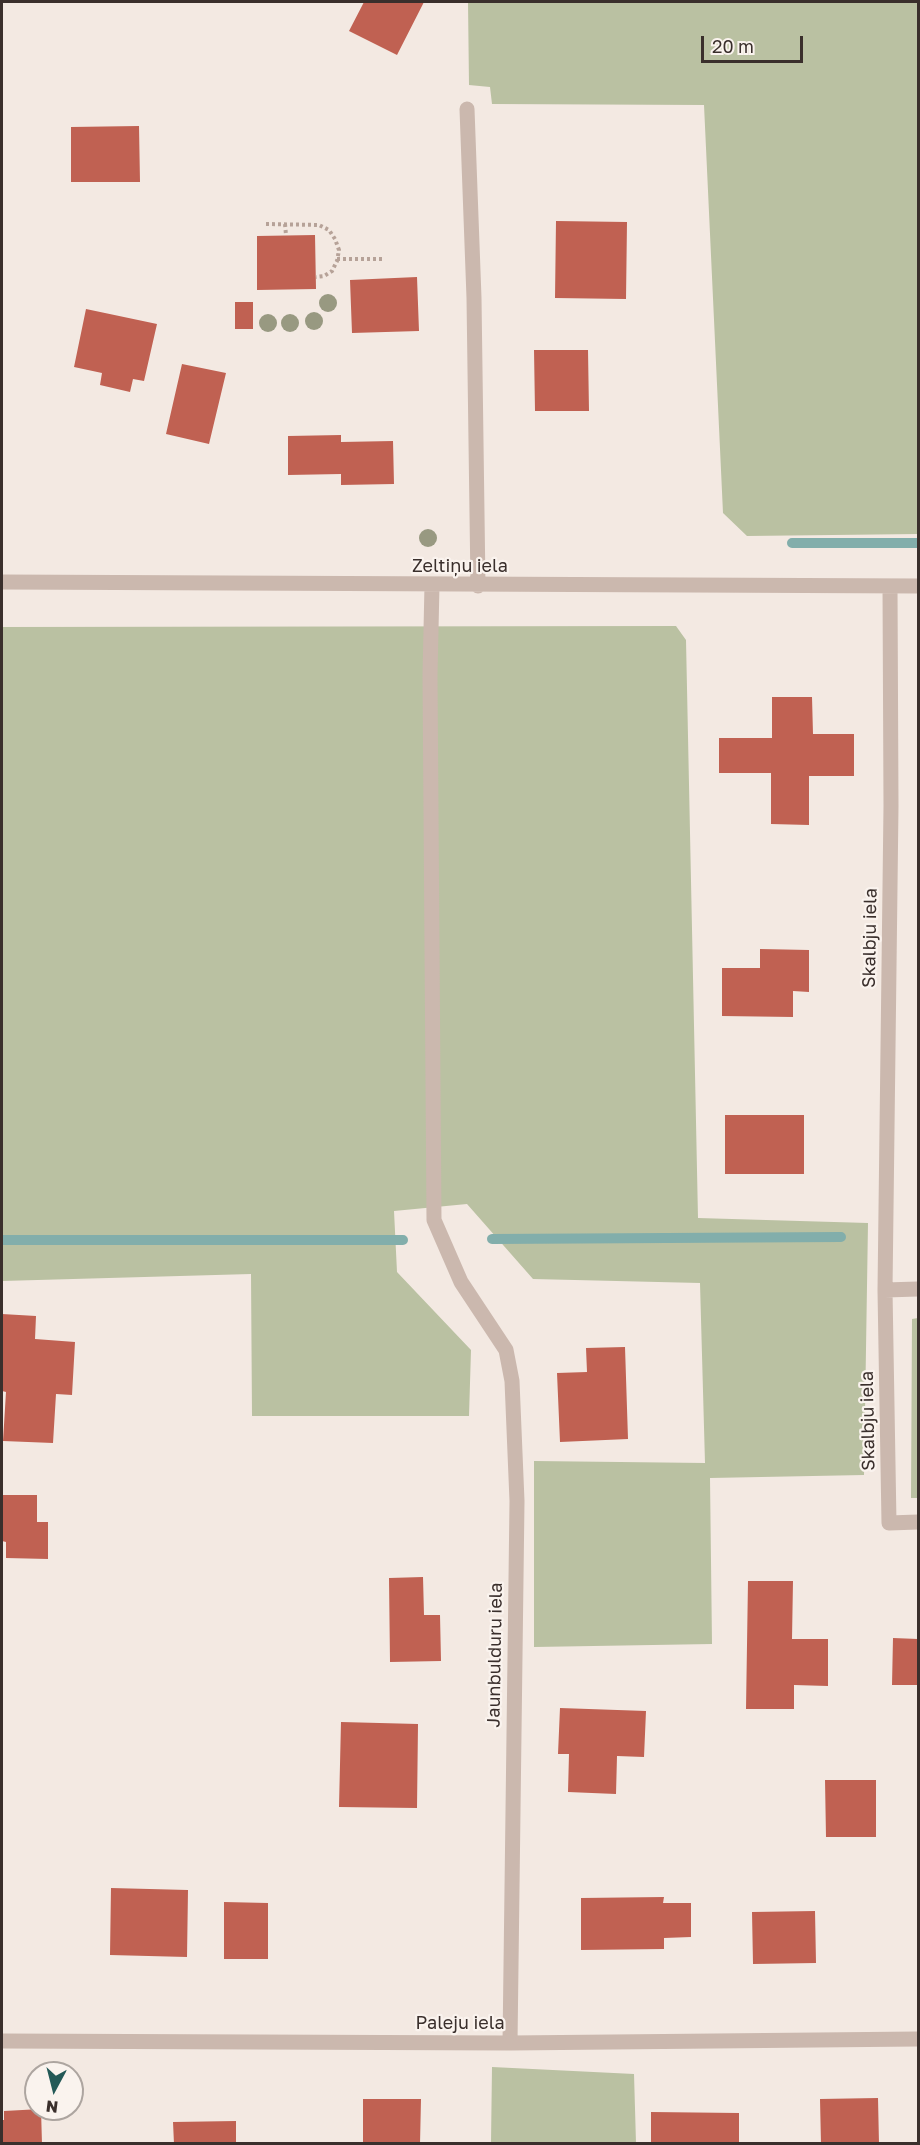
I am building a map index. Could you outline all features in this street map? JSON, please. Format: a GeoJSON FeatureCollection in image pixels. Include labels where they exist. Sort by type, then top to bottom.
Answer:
{"type":"FeatureCollection","features":[{"type":"Feature","properties":{"kind":"street"},"geometry":{"type":"LineString","coordinates":[[467,109],[474,298],[478,586]]}},
{"type":"Feature","properties":{"kind":"street","name":"Zeltiņu iela"},"geometry":{"type":"LineString","coordinates":[[2,582],[478,586],[918,586]]}},
{"type":"Feature","properties":{"kind":"street","name":"Jaunbulduru iela"},"geometry":{"type":"LineString","coordinates":[[432,585],[430,687],[434,1220],[461,1282],[506,1350],[513,1381],[517,1501],[510,2043]]}},
{"type":"Feature","properties":{"kind":"street","name":"Skalbju iela"},"geometry":{"type":"LineString","coordinates":[[891,586],[891,830],[885,1290],[890,1523],[918,1522]]}},
{"type":"Feature","properties":{"kind":"street"},"geometry":{"type":"LineString","coordinates":[[885,1290],[918,1289]]}},
{"type":"Feature","properties":{"kind":"street","name":"Paleju iela"},"geometry":{"type":"LineString","coordinates":[[2,2041],[510,2043],[918,2039]]}},
{"type":"Feature","properties":{"kind":"path"},"geometry":{"type":"LineString","coordinates":[[266,224],[319,225],[328,230],[339,250],[337,259],[332,271],[324,276],[316,277]]}},
{"type":"Feature","properties":{"kind":"path"},"geometry":{"type":"LineString","coordinates":[[285,224],[286,235]]}},
{"type":"Feature","properties":{"kind":"path"},"geometry":{"type":"LineString","coordinates":[[337,259],[382,259]]}},
{"type":"Feature","properties":{"kind":"green space"},"geometry":{"type":"Polygon","coordinates":[[[468,2],[918,2],[918,534],[747,536],[723,513],[704,105],[492,104],[490,87],[469,85],[468,2]]]}},
{"type":"Feature","properties":{"kind":"green space"},"geometry":{"type":"Polygon","coordinates":[[[676,626],[686,640],[698,1218],[868,1223],[864,1475],[710,1478],[712,1644],[534,1647],[534,1461],[705,1463],[700,1283],[533,1279],[467,1204],[394,1211],[397,1272],[471,1350],[469,1416],[252,1416],[251,1274],[2,1281],[2,627],[676,626]]]}},
{"type":"Feature","properties":{"kind":"green space"},"geometry":{"type":"Polygon","coordinates":[[[918,1318],[918,1498],[911,1498],[912,1319],[918,1318]]]}},
{"type":"Feature","properties":{"kind":"green space"},"geometry":{"type":"Polygon","coordinates":[[[492,2067],[634,2074],[636,2143],[491,2143],[492,2067]]]}},
{"type":"Feature","properties":{"kind":"building"},"geometry":{"type":"Polygon","coordinates":[[[364,2],[424,2],[397,55],[349,31],[364,2]]]}},
{"type":"Feature","properties":{"kind":"building"},"geometry":{"type":"Polygon","coordinates":[[[139,126],[140,182],[71,182],[71,127],[139,126]]]}},
{"type":"Feature","properties":{"kind":"building"},"geometry":{"type":"Polygon","coordinates":[[[556,221],[627,222],[626,299],[555,298],[556,221]]]}},
{"type":"Feature","properties":{"kind":"building"},"geometry":{"type":"Polygon","coordinates":[[[315,235],[316,289],[257,290],[257,236],[315,235]]]}},
{"type":"Feature","properties":{"kind":"building"},"geometry":{"type":"Polygon","coordinates":[[[417,277],[419,331],[352,333],[350,280],[417,277]]]}},
{"type":"Feature","properties":{"kind":"building"},"geometry":{"type":"Polygon","coordinates":[[[235,302],[253,302],[253,329],[235,329],[235,302]]]}},
{"type":"Feature","properties":{"kind":"building"},"geometry":{"type":"Polygon","coordinates":[[[86,309],[157,324],[144,381],[133,379],[130,392],[100,385],[102,373],[74,367],[86,309]]]}},
{"type":"Feature","properties":{"kind":"building"},"geometry":{"type":"Polygon","coordinates":[[[534,350],[588,350],[589,411],[535,411],[534,350]]]}},
{"type":"Feature","properties":{"kind":"building"},"geometry":{"type":"Polygon","coordinates":[[[182,364],[226,373],[209,444],[166,434],[182,364]]]}},
{"type":"Feature","properties":{"kind":"building"},"geometry":{"type":"Polygon","coordinates":[[[341,435],[341,442],[393,441],[394,484],[341,485],[341,474],[288,475],[288,436],[341,435]]]}},
{"type":"Feature","properties":{"kind":"building"},"geometry":{"type":"Polygon","coordinates":[[[772,697],[812,697],[813,734],[854,734],[854,776],[809,776],[809,825],[771,824],[771,773],[719,773],[719,738],[772,738],[772,697]]]}},
{"type":"Feature","properties":{"kind":"building"},"geometry":{"type":"Polygon","coordinates":[[[760,949],[809,950],[809,992],[793,991],[793,1017],[722,1016],[722,968],[760,968],[760,949]]]}},
{"type":"Feature","properties":{"kind":"building"},"geometry":{"type":"Polygon","coordinates":[[[725,1115],[804,1115],[804,1174],[725,1174],[725,1115]]]}},
{"type":"Feature","properties":{"kind":"building"},"geometry":{"type":"Polygon","coordinates":[[[2,1314],[36,1316],[35,1339],[75,1342],[72,1395],[56,1394],[53,1443],[3,1441],[6,1392],[2,1391],[2,1314]]]}},
{"type":"Feature","properties":{"kind":"building"},"geometry":{"type":"Polygon","coordinates":[[[625,1347],[628,1439],[560,1442],[557,1373],[587,1372],[586,1348],[625,1347]]]}},
{"type":"Feature","properties":{"kind":"building"},"geometry":{"type":"Polygon","coordinates":[[[2,1495],[37,1495],[37,1522],[48,1522],[48,1559],[6,1558],[6,1542],[2,1541],[2,1495]]]}},
{"type":"Feature","properties":{"kind":"building"},"geometry":{"type":"Polygon","coordinates":[[[423,1577],[424,1615],[440,1615],[441,1661],[390,1662],[389,1578],[423,1577]]]}},
{"type":"Feature","properties":{"kind":"building"},"geometry":{"type":"Polygon","coordinates":[[[748,1581],[793,1581],[792,1639],[828,1639],[828,1686],[794,1685],[794,1709],[746,1709],[748,1581]]]}},
{"type":"Feature","properties":{"kind":"building"},"geometry":{"type":"Polygon","coordinates":[[[893,1638],[918,1639],[918,1685],[892,1685],[893,1638]]]}},
{"type":"Feature","properties":{"kind":"building"},"geometry":{"type":"Polygon","coordinates":[[[560,1708],[646,1711],[644,1757],[617,1756],[616,1794],[568,1792],[569,1754],[558,1754],[560,1708]]]}},
{"type":"Feature","properties":{"kind":"building"},"geometry":{"type":"Polygon","coordinates":[[[341,1722],[418,1724],[417,1808],[339,1807],[341,1722]]]}},
{"type":"Feature","properties":{"kind":"building"},"geometry":{"type":"Polygon","coordinates":[[[825,1780],[876,1780],[876,1837],[826,1837],[825,1780]]]}},
{"type":"Feature","properties":{"kind":"building"},"geometry":{"type":"Polygon","coordinates":[[[111,1888],[188,1890],[187,1957],[110,1955],[111,1888]]]}},
{"type":"Feature","properties":{"kind":"building"},"geometry":{"type":"Polygon","coordinates":[[[664,1897],[663,1903],[691,1903],[691,1937],[664,1938],[664,1949],[581,1950],[581,1898],[664,1897]]]}},
{"type":"Feature","properties":{"kind":"building"},"geometry":{"type":"Polygon","coordinates":[[[224,1902],[268,1903],[268,1959],[224,1959],[224,1902]]]}},
{"type":"Feature","properties":{"kind":"building"},"geometry":{"type":"Polygon","coordinates":[[[815,1911],[816,1963],[753,1964],[752,1912],[815,1911]]]}},
{"type":"Feature","properties":{"kind":"building"},"geometry":{"type":"Polygon","coordinates":[[[878,2098],[879,2144],[821,2144],[820,2099],[878,2098]]]}},
{"type":"Feature","properties":{"kind":"building"},"geometry":{"type":"Polygon","coordinates":[[[363,2099],[421,2099],[420,2144],[363,2144],[363,2099]]]}},
{"type":"Feature","properties":{"kind":"building"},"geometry":{"type":"Polygon","coordinates":[[[24,2110],[24,2121],[41,2121],[42,2144],[2,2144],[4,2111],[24,2110]]]}},
{"type":"Feature","properties":{"kind":"building"},"geometry":{"type":"Polygon","coordinates":[[[651,2112],[739,2113],[739,2144],[651,2144],[651,2112]]]}},
{"type":"Feature","properties":{"kind":"building"},"geometry":{"type":"Polygon","coordinates":[[[236,2121],[236,2144],[174,2144],[173,2122],[236,2121]]]}},
{"type":"Feature","properties":{"kind":"waterway"},"geometry":{"type":"LineString","coordinates":[[792,543],[918,543]]}},
{"type":"Feature","properties":{"kind":"waterway"},"geometry":{"type":"LineString","coordinates":[[492,1239],[841,1237]]}},
{"type":"Feature","properties":{"kind":"waterway"},"geometry":{"type":"LineString","coordinates":[[2,1240],[403,1240]]}}]}
